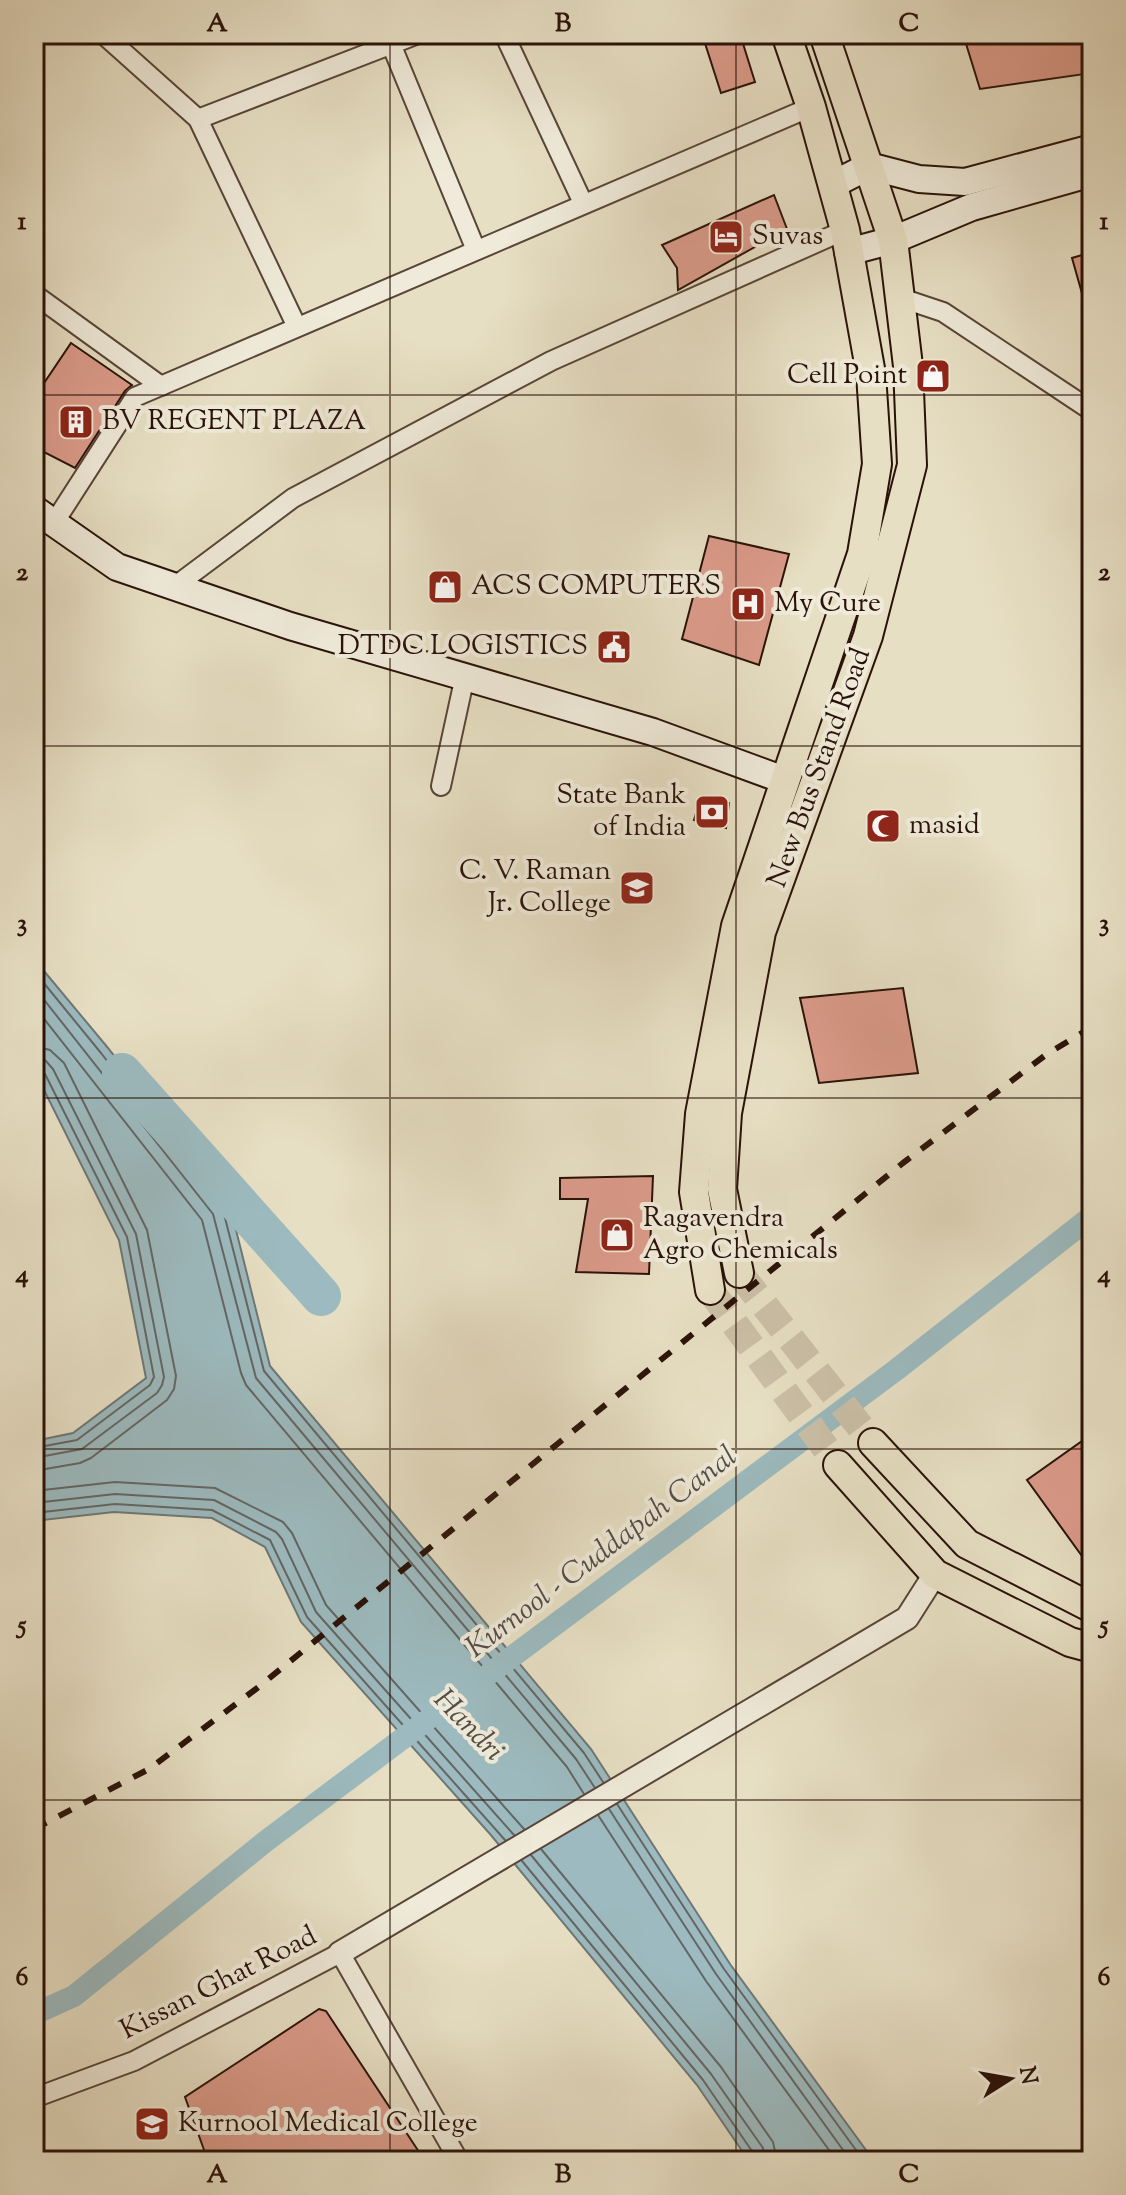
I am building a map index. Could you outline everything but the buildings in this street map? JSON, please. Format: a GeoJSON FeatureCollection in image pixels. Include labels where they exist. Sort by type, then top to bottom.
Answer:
{"type":"FeatureCollection","features":[{"type":"Feature","properties":{"kind":"main road","name":"New Bus Stand Road"},"geometry":{"type":"LineString","coordinates":[[710,1290],[694,1192],[700,1114],[736,926],[862,554],[877,464],[871,374],[846,241],[811,107],[786,34]]}},
{"type":"Feature","properties":{"kind":"main road","name":"New Bus Stand Road"},"geometry":{"type":"LineString","coordinates":[[739,1273],[722,1189],[727,1113],[761,932],[868,636],[912,465],[908,366],[893,240],[824,34]]}},
{"type":"Feature","properties":{"kind":"main road"},"geometry":{"type":"LineString","coordinates":[[832,185],[869,166],[919,179],[965,182],[1092,148]]}},
{"type":"Feature","properties":{"kind":"main road"},"geometry":{"type":"LineString","coordinates":[[846,241],[893,240],[972,207],[1092,173]]}},
{"type":"Feature","properties":{"kind":"main road","name":"New Bus Stand Road"},"geometry":{"type":"LineString","coordinates":[[44,516],[117,567],[290,626],[653,732],[784,780]]}},
{"type":"Feature","properties":{"kind":"main road"},"geometry":{"type":"LineString","coordinates":[[873,1443],[967,1544],[1090,1605]]}},
{"type":"Feature","properties":{"kind":"main road"},"geometry":{"type":"LineString","coordinates":[[838,1465],[935,1574],[1070,1642],[1092,1648]]}},
{"type":"Feature","properties":{"kind":"street"},"geometry":{"type":"LineString","coordinates":[[103,34],[198,119],[297,327]]}},
{"type":"Feature","properties":{"kind":"street"},"geometry":{"type":"LineString","coordinates":[[198,119],[418,34]]}},
{"type":"Feature","properties":{"kind":"street"},"geometry":{"type":"LineString","coordinates":[[504,34],[583,203]]}},
{"type":"Feature","properties":{"kind":"street"},"geometry":{"type":"LineString","coordinates":[[391,44],[476,250]]}},
{"type":"Feature","properties":{"kind":"street"},"geometry":{"type":"LineString","coordinates":[[44,516],[135,397],[811,107]]}},
{"type":"Feature","properties":{"kind":"street"},"geometry":{"type":"LineString","coordinates":[[174,587],[293,498],[551,361],[846,241]]}},
{"type":"Feature","properties":{"kind":"street"},"geometry":{"type":"LineString","coordinates":[[34,294],[161,386]]}},
{"type":"Feature","properties":{"kind":"street"},"geometry":{"type":"LineString","coordinates":[[898,297],[943,312],[1092,411]]}},
{"type":"Feature","properties":{"kind":"street"},"geometry":{"type":"LineString","coordinates":[[441,786],[465,676]]}},
{"type":"Feature","properties":{"kind":"street"},"geometry":{"type":"LineString","coordinates":[[784,780],[810,796]]}},
{"type":"Feature","properties":{"kind":"street"},"geometry":{"type":"LineString","coordinates":[[340,1953],[907,1618],[935,1574]]}},
{"type":"Feature","properties":{"kind":"street","name":"Kissan Ghat Road"},"geometry":{"type":"LineString","coordinates":[[34,2098],[134,2061],[340,1953],[459,2161]]}},
{"type":"Feature","properties":{"kind":"water","name":"Handri"},"geometry":{"type":"Polygon","coordinates":[[[34,959],[108,1048],[230,1206],[270,1366],[591,1749],[730,1964],[874,2161],[749,2161],[697,2085],[490,1834],[301,1622],[265,1547],[212,1518],[114,1512],[34,1521],[34,1441],[73,1433],[146,1378],[119,1240],[34,1070],[34,959]]]}},
{"type":"Feature","properties":{"kind":"waterway"},"geometry":{"type":"LineString","coordinates":[[122,1073],[321,1296]]}},
{"type":"Feature","properties":{"kind":"waterway","name":"Kurnool - Cuddapah Canal"},"geometry":{"type":"LineString","coordinates":[[489,1674],[896,1370],[1092,1216]]}},
{"type":"Feature","properties":{"kind":"waterway","name":"Handri"},"geometry":{"type":"LineString","coordinates":[[34,2014],[74,1996],[266,1841],[426,1721]]}},
{"type":"Feature","properties":{"kind":"tunnel"},"geometry":{"type":"LineString","coordinates":[[739,1273],[873,1443]]}},
{"type":"Feature","properties":{"kind":"tunnel"},"geometry":{"type":"LineString","coordinates":[[710,1290],[838,1465]]}},
{"type":"Feature","properties":{"kind":"railway"},"geometry":{"type":"LineString","coordinates":[[34,1829],[149,1769],[256,1689],[903,1163],[1047,1054],[1092,1027]]}},
{"type":"Feature","properties":{"kind":"place","name":"Suvas"},"geometry":{"type":"Point","coordinates":[726,237]}},
{"type":"Feature","properties":{"kind":"place","name":"Cell Point"},"geometry":{"type":"Point","coordinates":[933,376]}},
{"type":"Feature","properties":{"kind":"place","name":"BV REGENT PLAZA"},"geometry":{"type":"Point","coordinates":[76,422]}},
{"type":"Feature","properties":{"kind":"place","name":"ACS COMPUTERS"},"geometry":{"type":"Point","coordinates":[445,587]}},
{"type":"Feature","properties":{"kind":"place","name":"My Cure"},"geometry":{"type":"Point","coordinates":[748,604]}},
{"type":"Feature","properties":{"kind":"place","name":"DTDC LOGISTICS"},"geometry":{"type":"Point","coordinates":[614,647]}},
{"type":"Feature","properties":{"kind":"place","name":"State Bank of India"},"geometry":{"type":"Point","coordinates":[712,812]}},
{"type":"Feature","properties":{"kind":"place","name":"masid"},"geometry":{"type":"Point","coordinates":[883,826]}},
{"type":"Feature","properties":{"kind":"place","name":"C. V. Raman Jr. College"},"geometry":{"type":"Point","coordinates":[637,888]}},
{"type":"Feature","properties":{"kind":"place","name":"Ragavendra Agro Chemicals"},"geometry":{"type":"Point","coordinates":[617,1235]}},
{"type":"Feature","properties":{"kind":"place","name":"Kurnool Medical College"},"geometry":{"type":"Point","coordinates":[152,2124]}}]}
